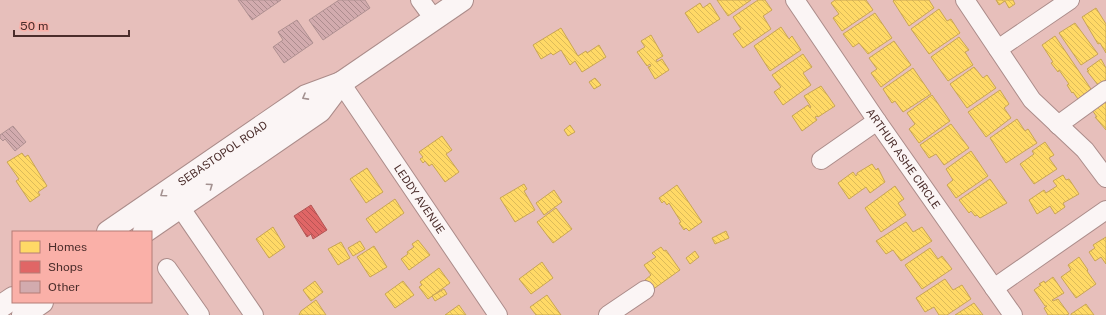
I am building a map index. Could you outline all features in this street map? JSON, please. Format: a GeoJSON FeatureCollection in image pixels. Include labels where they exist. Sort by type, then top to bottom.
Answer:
{"type":"FeatureCollection","features":[{"type":"Feature","properties":{"kind":"main road","name":"SEBASTOPOL ROAD"},"geometry":{"type":"LineString","coordinates":[[109,231],[306,96],[341,83],[462,0]]}},
{"type":"Feature","properties":{"kind":"main road","name":"SEBASTOPOL ROAD"},"geometry":{"type":"LineString","coordinates":[[145,231],[320,111],[341,83]]}},
{"type":"Feature","properties":{"kind":"main road"},"geometry":{"type":"LineString","coordinates":[[0,307],[12,299]]}},
{"type":"Feature","properties":{"kind":"main road"},"geometry":{"type":"LineString","coordinates":[[23,315],[41,303]]}},
{"type":"Feature","properties":{"kind":"street"},"geometry":{"type":"LineString","coordinates":[[420,0],[434,19]]}},
{"type":"Feature","properties":{"kind":"street","name":"ARTHUR ASHE CIRCLE"},"geometry":{"type":"LineString","coordinates":[[795,0],[877,121],[1013,315]]}},
{"type":"Feature","properties":{"kind":"street"},"geometry":{"type":"LineString","coordinates":[[965,0],[1032,100],[1085,150],[1106,178]]}},
{"type":"Feature","properties":{"kind":"street"},"geometry":{"type":"LineString","coordinates":[[998,49],[1070,0]]}},
{"type":"Feature","properties":{"kind":"street","name":"LEDDY AVENUE"},"geometry":{"type":"LineString","coordinates":[[341,83],[498,315]]}},
{"type":"Feature","properties":{"kind":"street"},"geometry":{"type":"LineString","coordinates":[[1058,125],[1106,90]]}},
{"type":"Feature","properties":{"kind":"street"},"geometry":{"type":"LineString","coordinates":[[822,160],[877,121]]}},
{"type":"Feature","properties":{"kind":"street"},"geometry":{"type":"LineString","coordinates":[[180,207],[254,315]]}},
{"type":"Feature","properties":{"kind":"street"},"geometry":{"type":"LineString","coordinates":[[994,288],[1106,211]]}},
{"type":"Feature","properties":{"kind":"street"},"geometry":{"type":"LineString","coordinates":[[168,268],[200,315]]}},
{"type":"Feature","properties":{"kind":"street"},"geometry":{"type":"LineString","coordinates":[[608,315],[645,290]]}},
{"type":"Feature","properties":{"kind":"building: Homes"},"geometry":{"type":"Polygon","coordinates":[[[717,0],[751,0],[728,16],[717,0]]]}},
{"type":"Feature","properties":{"kind":"building: Homes"},"geometry":{"type":"Polygon","coordinates":[[[758,0],[765,0],[772,10],[763,16],[771,29],[743,48],[733,34],[741,29],[733,17],[758,0]]]}},
{"type":"Feature","properties":{"kind":"building: Homes"},"geometry":{"type":"Polygon","coordinates":[[[835,0],[866,0],[873,10],[842,31],[833,18],[839,14],[831,3],[835,0]]]}},
{"type":"Feature","properties":{"kind":"building: Homes"},"geometry":{"type":"Polygon","coordinates":[[[929,0],[934,8],[909,26],[893,1],[929,0]]]}},
{"type":"Feature","properties":{"kind":"building: Homes"},"geometry":{"type":"Polygon","coordinates":[[[996,0],[1013,0],[1015,4],[1009,8],[1005,1],[999,5],[996,0]]]}},
{"type":"Feature","properties":{"kind":"building: Homes"},"geometry":{"type":"Polygon","coordinates":[[[700,3],[703,8],[710,3],[720,19],[698,33],[685,13],[700,3]]]}},
{"type":"Feature","properties":{"kind":"building: Homes"},"geometry":{"type":"Polygon","coordinates":[[[1096,8],[1106,24],[1106,53],[1100,43],[1098,44],[1082,17],[1096,8]]]}},
{"type":"Feature","properties":{"kind":"building: Homes"},"geometry":{"type":"Polygon","coordinates":[[[939,9],[947,21],[951,19],[960,33],[929,54],[911,29],[939,9]]]}},
{"type":"Feature","properties":{"kind":"building: Homes"},"geometry":{"type":"Polygon","coordinates":[[[875,13],[892,38],[868,54],[859,43],[853,47],[843,34],[875,13]]]}},
{"type":"Feature","properties":{"kind":"building: Homes"},"geometry":{"type":"Polygon","coordinates":[[[1075,23],[1098,54],[1081,65],[1059,33],[1075,23]]]}},
{"type":"Feature","properties":{"kind":"building: Homes"},"geometry":{"type":"Polygon","coordinates":[[[781,27],[789,39],[792,36],[801,50],[770,71],[754,46],[781,27]]]}},
{"type":"Feature","properties":{"kind":"building: Homes"},"geometry":{"type":"Polygon","coordinates":[[[561,28],[578,56],[586,51],[587,53],[599,45],[606,57],[582,72],[575,61],[570,65],[561,50],[553,55],[551,53],[541,59],[533,45],[561,28]]]}},
{"type":"Feature","properties":{"kind":"building: Homes"},"geometry":{"type":"Polygon","coordinates":[[[651,35],[663,56],[656,60],[657,62],[662,59],[669,70],[655,79],[648,67],[651,66],[650,64],[647,66],[637,52],[645,47],[641,41],[651,35]]]}},
{"type":"Feature","properties":{"kind":"building: Homes"},"geometry":{"type":"Polygon","coordinates":[[[1055,36],[1091,89],[1078,99],[1073,92],[1072,93],[1067,85],[1069,84],[1059,70],[1058,72],[1051,63],[1053,62],[1042,45],[1055,36]]]}},
{"type":"Feature","properties":{"kind":"building: Homes"},"geometry":{"type":"Polygon","coordinates":[[[959,37],[969,50],[965,52],[973,65],[948,81],[931,57],[959,37]]]}},
{"type":"Feature","properties":{"kind":"building: Homes"},"geometry":{"type":"Polygon","coordinates":[[[894,41],[911,65],[881,87],[871,73],[877,69],[869,58],[894,41]]]}},
{"type":"Feature","properties":{"kind":"building: Homes"},"geometry":{"type":"Polygon","coordinates":[[[803,54],[812,67],[803,73],[811,85],[783,105],[774,92],[781,87],[772,75],[803,54]]]}},
{"type":"Feature","properties":{"kind":"building: Homes"},"geometry":{"type":"Polygon","coordinates":[[[1101,59],[1106,68],[1106,80],[1098,85],[1087,69],[1101,59]]]}},
{"type":"Feature","properties":{"kind":"building: Homes"},"geometry":{"type":"Polygon","coordinates":[[[974,67],[983,78],[987,75],[996,88],[967,108],[950,84],[974,67]]]}},
{"type":"Feature","properties":{"kind":"building: Homes"},"geometry":{"type":"Polygon","coordinates":[[[913,68],[931,94],[903,112],[895,101],[892,103],[883,89],[913,68]]]}},
{"type":"Feature","properties":{"kind":"building: Homes"},"geometry":{"type":"Polygon","coordinates":[[[595,78],[601,85],[594,89],[589,82],[595,78]]]}},
{"type":"Feature","properties":{"kind":"building: Homes"},"geometry":{"type":"Polygon","coordinates":[[[821,86],[835,106],[818,117],[815,117],[817,120],[802,131],[792,116],[808,105],[810,108],[811,107],[804,96],[821,86]]]}},
{"type":"Feature","properties":{"kind":"building: Homes"},"geometry":{"type":"Polygon","coordinates":[[[1000,90],[1009,104],[1004,108],[1011,118],[986,137],[968,112],[1000,90]]]}},
{"type":"Feature","properties":{"kind":"building: Homes"},"geometry":{"type":"Polygon","coordinates":[[[932,95],[950,121],[919,143],[909,129],[915,124],[907,113],[932,95]]]}},
{"type":"Feature","properties":{"kind":"building: Homes"},"geometry":{"type":"Polygon","coordinates":[[[1105,101],[1106,130],[1095,117],[1097,117],[1092,110],[1105,101]]]}},
{"type":"Feature","properties":{"kind":"building: Homes"},"geometry":{"type":"Polygon","coordinates":[[[1017,119],[1025,131],[1028,129],[1037,143],[1006,163],[990,138],[1017,119]]]}},
{"type":"Feature","properties":{"kind":"building: Homes"},"geometry":{"type":"Polygon","coordinates":[[[951,124],[969,148],[944,165],[936,154],[929,158],[920,145],[951,124]]]}},
{"type":"Feature","properties":{"kind":"building: Homes"},"geometry":{"type":"Polygon","coordinates":[[[570,125],[575,132],[568,136],[564,130],[570,125]]]}},
{"type":"Feature","properties":{"kind":"building: Homes"},"geometry":{"type":"Polygon","coordinates":[[[442,136],[452,150],[446,154],[459,172],[445,182],[432,164],[429,166],[425,161],[423,163],[420,159],[423,157],[419,152],[442,136]]]}},
{"type":"Feature","properties":{"kind":"building: Homes"},"geometry":{"type":"Polygon","coordinates":[[[1045,142],[1054,155],[1049,158],[1057,169],[1034,184],[1020,164],[1034,154],[1032,151],[1045,142]]]}},
{"type":"Feature","properties":{"kind":"building: Homes"},"geometry":{"type":"Polygon","coordinates":[[[971,151],[988,176],[956,198],[947,185],[953,180],[946,169],[971,151]]]}},
{"type":"Feature","properties":{"kind":"building: Homes"},"geometry":{"type":"Polygon","coordinates":[[[22,153],[25,157],[28,155],[47,186],[38,192],[40,195],[30,202],[16,181],[19,179],[7,162],[22,153]]]}},
{"type":"Feature","properties":{"kind":"building: Homes"},"geometry":{"type":"Polygon","coordinates":[[[872,164],[876,170],[878,168],[885,182],[870,193],[866,187],[849,199],[838,183],[853,172],[856,176],[857,173],[872,164]]]}},
{"type":"Feature","properties":{"kind":"building: Homes"},"geometry":{"type":"Polygon","coordinates":[[[367,168],[383,192],[366,203],[350,179],[367,168]]]}},
{"type":"Feature","properties":{"kind":"building: Homes"},"geometry":{"type":"Polygon","coordinates":[[[1063,175],[1066,180],[1069,179],[1079,194],[1063,203],[1065,207],[1055,214],[1050,206],[1037,214],[1029,200],[1044,190],[1046,193],[1057,186],[1053,181],[1063,175]]]}},
{"type":"Feature","properties":{"kind":"building: Homes"},"geometry":{"type":"Polygon","coordinates":[[[990,179],[1007,203],[980,218],[977,215],[975,216],[971,211],[969,213],[959,200],[990,179]]]}},
{"type":"Feature","properties":{"kind":"building: Homes"},"geometry":{"type":"Polygon","coordinates":[[[524,184],[527,189],[524,191],[535,210],[515,222],[500,198],[524,184]]]}},
{"type":"Feature","properties":{"kind":"building: Homes"},"geometry":{"type":"Polygon","coordinates":[[[677,185],[702,222],[689,231],[686,228],[684,230],[679,223],[681,222],[669,203],[667,205],[664,201],[662,203],[659,198],[677,185]]]}},
{"type":"Feature","properties":{"kind":"building: Homes"},"geometry":{"type":"Polygon","coordinates":[[[895,186],[904,199],[898,203],[906,215],[881,232],[865,208],[895,186]]]}},
{"type":"Feature","properties":{"kind":"building: Homes"},"geometry":{"type":"Polygon","coordinates":[[[554,190],[562,202],[544,215],[536,203],[554,190]]]}},
{"type":"Feature","properties":{"kind":"building: Homes"},"geometry":{"type":"Polygon","coordinates":[[[395,199],[404,213],[376,233],[366,219],[395,199]]]}},
{"type":"Feature","properties":{"kind":"building: Homes"},"geometry":{"type":"Polygon","coordinates":[[[556,208],[572,229],[553,243],[537,222],[556,208]]]}},
{"type":"Feature","properties":{"kind":"building: Homes"},"geometry":{"type":"Polygon","coordinates":[[[906,222],[913,232],[922,227],[932,241],[901,261],[893,250],[886,254],[876,241],[906,222]]]}},
{"type":"Feature","properties":{"kind":"building: Homes"},"geometry":{"type":"Polygon","coordinates":[[[273,227],[285,247],[269,258],[256,239],[273,227]]]}},
{"type":"Feature","properties":{"kind":"building: Homes"},"geometry":{"type":"Polygon","coordinates":[[[726,231],[729,238],[715,244],[712,238],[726,231]]]}},
{"type":"Feature","properties":{"kind":"building: Homes"},"geometry":{"type":"Polygon","coordinates":[[[1106,237],[1106,264],[1101,257],[1095,261],[1089,252],[1095,248],[1093,245],[1106,237]]]}},
{"type":"Feature","properties":{"kind":"building: Homes"},"geometry":{"type":"Polygon","coordinates":[[[418,240],[430,255],[409,270],[401,259],[408,254],[407,252],[414,247],[412,244],[418,240]]]}},
{"type":"Feature","properties":{"kind":"building: Homes"},"geometry":{"type":"Polygon","coordinates":[[[360,241],[365,249],[353,256],[348,248],[360,241]]]}},
{"type":"Feature","properties":{"kind":"building: Homes"},"geometry":{"type":"Polygon","coordinates":[[[341,242],[350,258],[338,265],[328,249],[341,242]]]}},
{"type":"Feature","properties":{"kind":"building: Homes"},"geometry":{"type":"Polygon","coordinates":[[[374,246],[387,267],[370,277],[357,257],[374,246]]]}},
{"type":"Feature","properties":{"kind":"building: Homes"},"geometry":{"type":"Polygon","coordinates":[[[661,247],[664,251],[666,250],[680,270],[652,290],[645,280],[651,275],[644,265],[656,257],[652,253],[661,247]]]}},
{"type":"Feature","properties":{"kind":"building: Homes"},"geometry":{"type":"Polygon","coordinates":[[[930,248],[938,259],[942,256],[952,269],[922,289],[905,265],[930,248]]]}},
{"type":"Feature","properties":{"kind":"building: Homes"},"geometry":{"type":"Polygon","coordinates":[[[695,251],[699,257],[690,264],[686,258],[695,251]]]}},
{"type":"Feature","properties":{"kind":"building: Homes"},"geometry":{"type":"Polygon","coordinates":[[[1079,257],[1096,284],[1076,298],[1061,277],[1071,270],[1068,265],[1079,257]]]}},
{"type":"Feature","properties":{"kind":"building: Homes"},"geometry":{"type":"Polygon","coordinates":[[[542,262],[553,278],[531,294],[519,279],[542,262]]]}},
{"type":"Feature","properties":{"kind":"building: Homes"},"geometry":{"type":"Polygon","coordinates":[[[439,268],[450,283],[428,299],[419,287],[422,285],[420,282],[439,268]]]}},
{"type":"Feature","properties":{"kind":"building: Homes"},"geometry":{"type":"Polygon","coordinates":[[[1053,277],[1064,293],[1052,300],[1058,299],[1069,314],[1048,315],[1044,308],[1047,306],[1045,306],[1034,290],[1041,285],[1039,284],[1044,281],[1045,283],[1053,277]]]}},
{"type":"Feature","properties":{"kind":"building: Homes"},"geometry":{"type":"Polygon","coordinates":[[[945,279],[953,290],[962,285],[971,299],[947,315],[939,315],[934,307],[925,312],[916,298],[945,279]]]}},
{"type":"Feature","properties":{"kind":"building: Homes"},"geometry":{"type":"Polygon","coordinates":[[[315,281],[323,292],[311,301],[303,290],[315,281]]]}},
{"type":"Feature","properties":{"kind":"building: Homes"},"geometry":{"type":"Polygon","coordinates":[[[403,281],[414,295],[395,308],[385,294],[403,281]]]}},
{"type":"Feature","properties":{"kind":"building: Homes"},"geometry":{"type":"Polygon","coordinates":[[[444,289],[447,294],[435,301],[432,296],[444,289]]]}},
{"type":"Feature","properties":{"kind":"building: Homes"},"geometry":{"type":"Polygon","coordinates":[[[547,295],[561,315],[536,315],[530,307],[547,295]]]}},
{"type":"Feature","properties":{"kind":"building: Homes"},"geometry":{"type":"Polygon","coordinates":[[[316,300],[326,315],[299,315],[301,311],[316,300]]]}},
{"type":"Feature","properties":{"kind":"building: Homes"},"geometry":{"type":"Polygon","coordinates":[[[974,303],[983,315],[955,315],[974,303]]]}},
{"type":"Feature","properties":{"kind":"building: Homes"},"geometry":{"type":"Polygon","coordinates":[[[1086,304],[1094,315],[1071,315],[1071,314],[1086,304]]]}},
{"type":"Feature","properties":{"kind":"building: Homes"},"geometry":{"type":"Polygon","coordinates":[[[459,305],[466,315],[445,315],[459,305]]]}},
{"type":"Feature","properties":{"kind":"building: Shops"},"geometry":{"type":"Polygon","coordinates":[[[311,205],[327,230],[313,239],[311,234],[307,237],[294,216],[311,205]]]}},
{"type":"Feature","properties":{"kind":"building: Other"},"geometry":{"type":"Polygon","coordinates":[[[238,0],[281,0],[252,20],[238,0]]]}},
{"type":"Feature","properties":{"kind":"building: Other"},"geometry":{"type":"Polygon","coordinates":[[[339,0],[365,0],[370,8],[323,40],[309,20],[339,0]]]}},
{"type":"Feature","properties":{"kind":"building: Other"},"geometry":{"type":"Polygon","coordinates":[[[297,20],[313,43],[284,63],[273,47],[283,40],[278,32],[297,20]]]}},
{"type":"Feature","properties":{"kind":"building: Other"},"geometry":{"type":"Polygon","coordinates":[[[13,126],[26,142],[15,151],[5,139],[3,141],[0,138],[0,135],[13,126]]]}}]}
